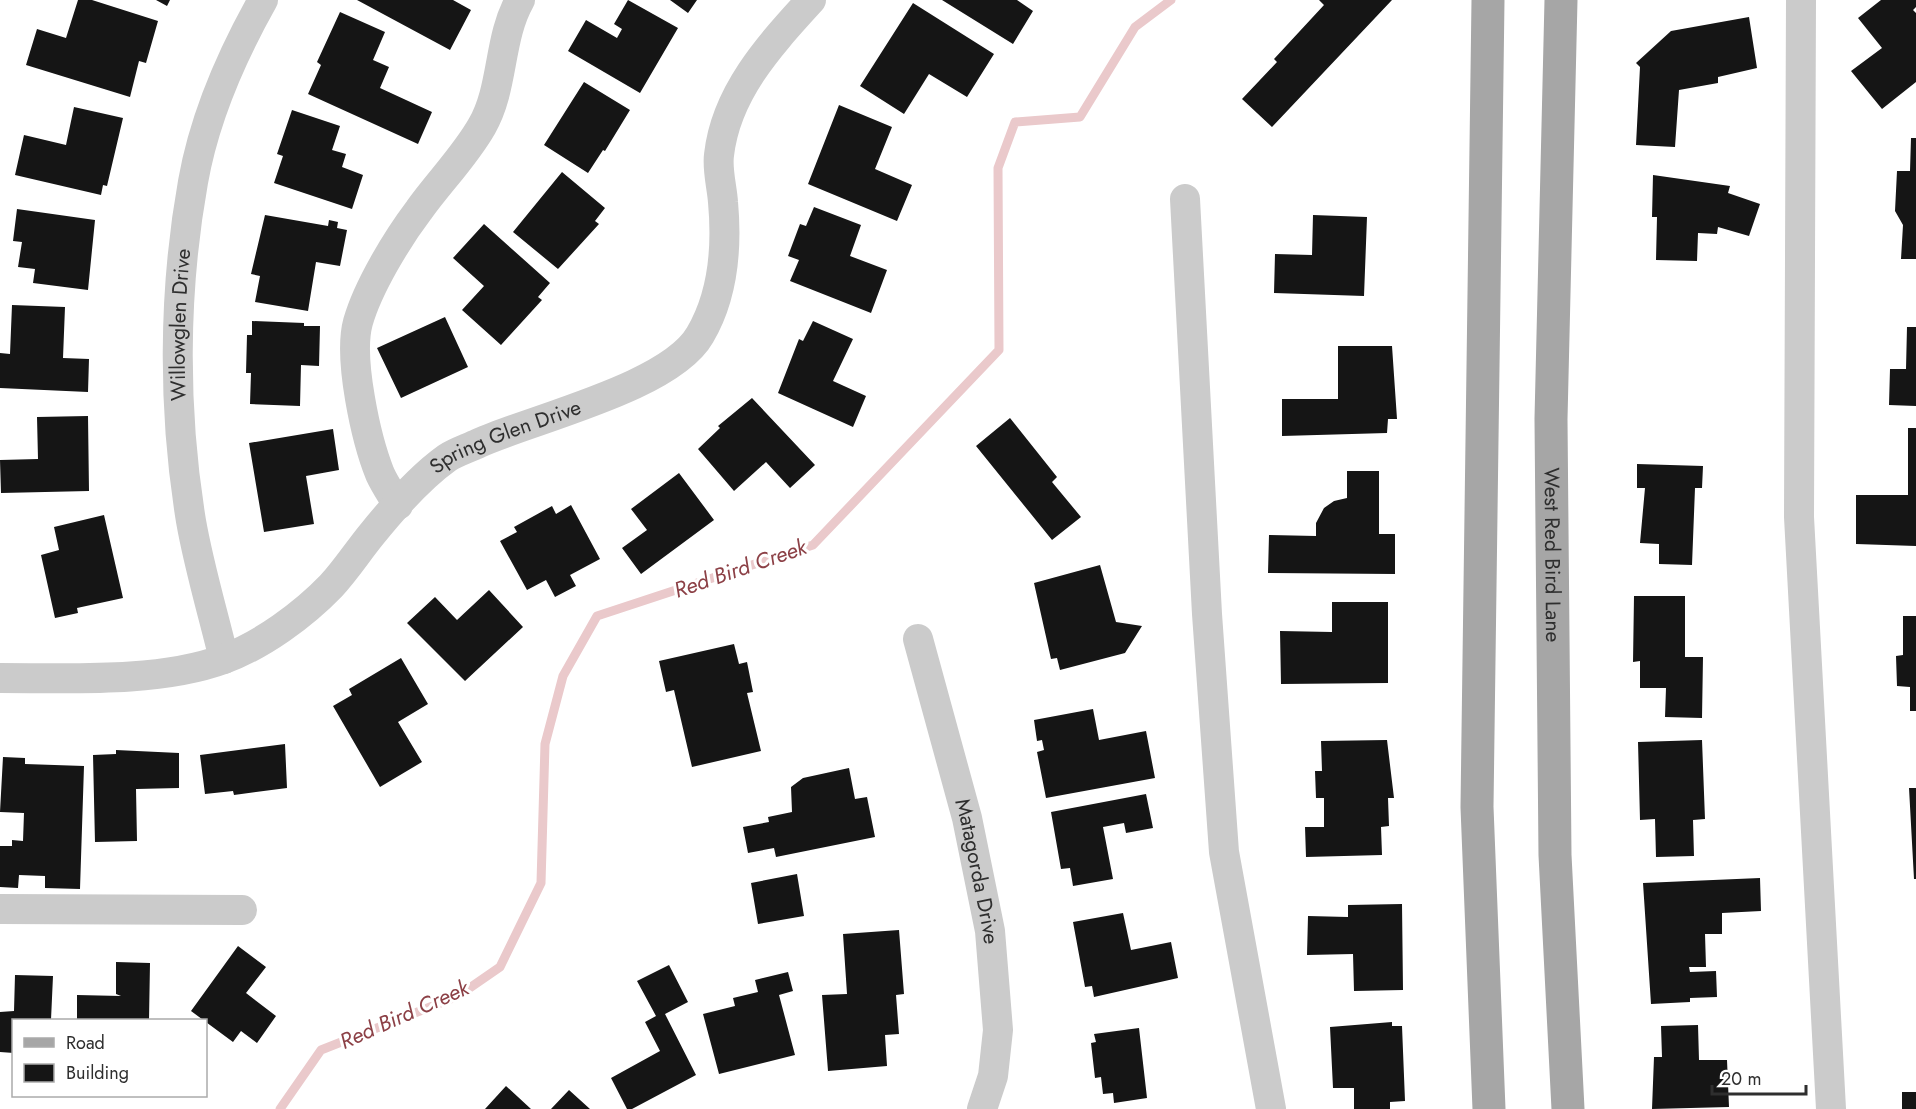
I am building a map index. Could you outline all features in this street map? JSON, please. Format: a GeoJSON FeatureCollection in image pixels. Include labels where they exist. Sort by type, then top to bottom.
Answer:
{"type":"FeatureCollection","features":[{"type":"Feature","properties":{"kind":"main road"},"geometry":{"type":"LineString","coordinates":[[1488,0],[1477,807],[1489,1109]]}},
{"type":"Feature","properties":{"kind":"main road","name":"West Red Bird Lane"},"geometry":{"type":"LineString","coordinates":[[1561,0],[1551,420],[1555,855],[1568,1109]]}},
{"type":"Feature","properties":{"kind":"street","name":"Willowglen Drive"},"geometry":{"type":"LineString","coordinates":[[224,659],[192,523],[178,418],[180,291],[196,171],[214,110],[245,32],[263,0]]}},
{"type":"Feature","properties":{"kind":"street"},"geometry":{"type":"LineString","coordinates":[[398,505],[381,476],[373,453],[357,376],[355,337],[359,320],[379,276],[417,212],[483,125],[492,100],[510,23],[520,0]]}},
{"type":"Feature","properties":{"kind":"street","name":"Spring Glen Drive"},"geometry":{"type":"LineString","coordinates":[[0,678],[92,678],[159,673],[224,659],[286,625],[332,585],[398,505],[448,457],[494,436],[576,408],[678,361],[700,336],[716,297],[725,248],[718,159],[723,129],[734,101],[754,67],[811,0]]}},
{"type":"Feature","properties":{"kind":"street"},"geometry":{"type":"LineString","coordinates":[[1801,0],[1799,517],[1831,1109]]}},
{"type":"Feature","properties":{"kind":"street"},"geometry":{"type":"LineString","coordinates":[[1185,199],[1207,614],[1224,852],[1271,1109]]}},
{"type":"Feature","properties":{"kind":"street","name":"Matagorda Drive"},"geometry":{"type":"LineString","coordinates":[[918,639],[967,818],[990,931],[998,1030],[993,1076],[982,1109]]}},
{"type":"Feature","properties":{"kind":"street"},"geometry":{"type":"LineString","coordinates":[[0,909],[242,910]]}},
{"type":"Feature","properties":{"kind":"building"},"geometry":{"type":"Polygon","coordinates":[[[78,0],[92,0],[158,21],[146,63],[139,61],[130,97],[26,65],[37,29],[66,38],[78,0]]]}},
{"type":"Feature","properties":{"kind":"building"},"geometry":{"type":"Polygon","coordinates":[[[156,0],[170,0],[167,6],[156,0]]]}},
{"type":"Feature","properties":{"kind":"building"},"geometry":{"type":"Polygon","coordinates":[[[357,0],[453,0],[471,10],[450,50],[357,0]]]}},
{"type":"Feature","properties":{"kind":"building"},"geometry":{"type":"Polygon","coordinates":[[[628,0],[678,28],[640,93],[568,51],[586,20],[617,38],[622,29],[614,24],[628,0]]]}},
{"type":"Feature","properties":{"kind":"building"},"geometry":{"type":"Polygon","coordinates":[[[670,0],[697,0],[688,13],[670,0]]]}},
{"type":"Feature","properties":{"kind":"building"},"geometry":{"type":"Polygon","coordinates":[[[942,0],[1017,0],[1033,11],[1013,44],[942,0]]]}},
{"type":"Feature","properties":{"kind":"building"},"geometry":{"type":"Polygon","coordinates":[[[1319,0],[1392,0],[1272,127],[1242,99],[1277,62],[1274,59],[1324,5],[1319,0]]]}},
{"type":"Feature","properties":{"kind":"building"},"geometry":{"type":"Polygon","coordinates":[[[1881,0],[1916,0],[1916,7],[1913,10],[1916,13],[1916,82],[1882,109],[1851,71],[1882,48],[1858,18],[1881,0]]]}},
{"type":"Feature","properties":{"kind":"building"},"geometry":{"type":"Polygon","coordinates":[[[913,3],[994,54],[967,97],[929,74],[904,114],[860,86],[913,3]]]}},
{"type":"Feature","properties":{"kind":"building"},"geometry":{"type":"Polygon","coordinates":[[[340,12],[385,32],[373,60],[389,67],[380,88],[432,112],[418,144],[308,94],[321,65],[317,62],[340,12]]]}},
{"type":"Feature","properties":{"kind":"building"},"geometry":{"type":"Polygon","coordinates":[[[1749,17],[1757,68],[1718,77],[1718,83],[1679,90],[1675,147],[1636,145],[1640,67],[1636,63],[1671,31],[1749,17]]]}},
{"type":"Feature","properties":{"kind":"building"},"geometry":{"type":"Polygon","coordinates":[[[584,82],[630,110],[605,151],[603,150],[588,173],[544,145],[584,82]]]}},
{"type":"Feature","properties":{"kind":"building"},"geometry":{"type":"Polygon","coordinates":[[[839,105],[892,127],[875,169],[912,185],[897,221],[808,184],[839,105]]]}},
{"type":"Feature","properties":{"kind":"building"},"geometry":{"type":"Polygon","coordinates":[[[74,107],[123,118],[107,186],[103,185],[101,195],[15,175],[24,135],[66,145],[74,107]]]}},
{"type":"Feature","properties":{"kind":"building"},"geometry":{"type":"Polygon","coordinates":[[[292,110],[340,126],[332,150],[346,154],[342,167],[363,175],[352,209],[274,183],[283,156],[277,154],[292,110]]]}},
{"type":"Feature","properties":{"kind":"building"},"geometry":{"type":"Polygon","coordinates":[[[1911,138],[1916,138],[1916,259],[1901,259],[1903,225],[1895,211],[1897,171],[1910,171],[1911,138]]]}},
{"type":"Feature","properties":{"kind":"building"},"geometry":{"type":"Polygon","coordinates":[[[562,172],[605,208],[595,221],[599,224],[558,269],[513,232],[562,172]]]}},
{"type":"Feature","properties":{"kind":"building"},"geometry":{"type":"Polygon","coordinates":[[[1653,175],[1730,186],[1728,193],[1760,204],[1749,236],[1718,227],[1717,234],[1698,233],[1697,261],[1656,260],[1657,217],[1652,217],[1653,175]]]}},
{"type":"Feature","properties":{"kind":"building"},"geometry":{"type":"Polygon","coordinates":[[[814,207],[861,225],[850,256],[887,270],[871,313],[790,281],[799,260],[788,256],[800,224],[806,226],[814,207]]]}},
{"type":"Feature","properties":{"kind":"building"},"geometry":{"type":"Polygon","coordinates":[[[17,209],[95,220],[88,290],[33,283],[35,269],[18,267],[22,242],[13,241],[17,209]]]}},
{"type":"Feature","properties":{"kind":"building"},"geometry":{"type":"Polygon","coordinates":[[[265,215],[328,226],[329,220],[338,222],[337,228],[347,230],[340,266],[316,262],[308,311],[255,302],[260,276],[251,274],[265,215]]]}},
{"type":"Feature","properties":{"kind":"building"},"geometry":{"type":"Polygon","coordinates":[[[1313,215],[1367,217],[1364,296],[1274,293],[1275,254],[1312,255],[1313,215]]]}},
{"type":"Feature","properties":{"kind":"building"},"geometry":{"type":"Polygon","coordinates":[[[484,224],[550,283],[538,297],[542,300],[501,345],[462,310],[484,286],[453,258],[484,224]]]}},
{"type":"Feature","properties":{"kind":"building"},"geometry":{"type":"Polygon","coordinates":[[[12,305],[65,307],[63,358],[89,359],[88,392],[0,388],[0,353],[10,354],[12,305]]]}},
{"type":"Feature","properties":{"kind":"building"},"geometry":{"type":"Polygon","coordinates":[[[445,317],[468,367],[401,398],[377,348],[445,317]]]}},
{"type":"Feature","properties":{"kind":"building"},"geometry":{"type":"Polygon","coordinates":[[[252,321],[304,323],[304,326],[320,326],[319,366],[301,365],[300,406],[250,404],[251,373],[246,373],[247,335],[252,335],[252,321]]]}},
{"type":"Feature","properties":{"kind":"building"},"geometry":{"type":"Polygon","coordinates":[[[813,321],[853,339],[833,381],[866,396],[853,427],[778,393],[799,339],[803,341],[813,321]]]}},
{"type":"Feature","properties":{"kind":"building"},"geometry":{"type":"Polygon","coordinates":[[[1907,327],[1916,327],[1916,406],[1889,405],[1890,369],[1906,369],[1907,327]]]}},
{"type":"Feature","properties":{"kind":"building"},"geometry":{"type":"Polygon","coordinates":[[[1338,346],[1392,346],[1397,419],[1388,419],[1387,433],[1282,436],[1282,399],[1338,399],[1338,346]]]}},
{"type":"Feature","properties":{"kind":"building"},"geometry":{"type":"Polygon","coordinates":[[[752,398],[815,465],[790,488],[766,462],[734,491],[698,449],[720,428],[718,426],[752,398]]]}},
{"type":"Feature","properties":{"kind":"building"},"geometry":{"type":"Polygon","coordinates":[[[88,416],[89,491],[1,493],[0,460],[38,459],[37,417],[88,416]]]}},
{"type":"Feature","properties":{"kind":"building"},"geometry":{"type":"Polygon","coordinates":[[[1010,418],[1057,477],[1052,482],[1081,517],[1052,540],[976,446],[1010,418]]]}},
{"type":"Feature","properties":{"kind":"building"},"geometry":{"type":"Polygon","coordinates":[[[1908,428],[1916,428],[1916,546],[1856,544],[1856,495],[1908,495],[1908,428]]]}},
{"type":"Feature","properties":{"kind":"building"},"geometry":{"type":"Polygon","coordinates":[[[333,429],[339,470],[306,476],[314,524],[264,532],[249,443],[333,429]]]}},
{"type":"Feature","properties":{"kind":"building"},"geometry":{"type":"Polygon","coordinates":[[[1637,464],[1703,466],[1702,488],[1695,488],[1692,565],[1659,564],[1659,544],[1640,543],[1645,488],[1637,488],[1637,464]]]}},
{"type":"Feature","properties":{"kind":"building"},"geometry":{"type":"Polygon","coordinates":[[[1347,471],[1379,471],[1379,534],[1395,534],[1395,574],[1268,573],[1269,535],[1316,536],[1316,523],[1324,508],[1334,501],[1347,498],[1347,471]]]}},
{"type":"Feature","properties":{"kind":"building"},"geometry":{"type":"Polygon","coordinates":[[[679,473],[714,520],[641,574],[622,548],[647,530],[631,509],[679,473]]]}},
{"type":"Feature","properties":{"kind":"building"},"geometry":{"type":"Polygon","coordinates":[[[571,505],[600,559],[570,575],[576,586],[555,597],[546,580],[527,590],[500,541],[517,532],[514,527],[552,506],[556,514],[571,505]]]}},
{"type":"Feature","properties":{"kind":"building"},"geometry":{"type":"Polygon","coordinates":[[[104,515],[123,598],[77,608],[78,613],[55,618],[41,555],[59,550],[54,527],[104,515]]]}},
{"type":"Feature","properties":{"kind":"building"},"geometry":{"type":"Polygon","coordinates":[[[1100,565],[1116,622],[1142,626],[1125,653],[1060,670],[1057,658],[1051,659],[1034,583],[1100,565]]]}},
{"type":"Feature","properties":{"kind":"building"},"geometry":{"type":"Polygon","coordinates":[[[489,590],[523,627],[465,681],[407,623],[435,597],[457,620],[489,590]]]}},
{"type":"Feature","properties":{"kind":"building"},"geometry":{"type":"Polygon","coordinates":[[[1634,596],[1685,596],[1685,657],[1703,657],[1702,718],[1665,717],[1666,688],[1640,688],[1640,661],[1633,662],[1634,596]]]}},
{"type":"Feature","properties":{"kind":"building"},"geometry":{"type":"Polygon","coordinates":[[[1332,602],[1388,602],[1388,683],[1281,684],[1280,631],[1332,632],[1332,602]]]}},
{"type":"Feature","properties":{"kind":"building"},"geometry":{"type":"Polygon","coordinates":[[[1903,616],[1916,616],[1916,711],[1910,711],[1910,687],[1897,686],[1896,656],[1903,655],[1903,616]]]}},
{"type":"Feature","properties":{"kind":"building"},"geometry":{"type":"Polygon","coordinates":[[[734,644],[739,664],[747,662],[753,692],[747,693],[761,751],[692,767],[674,690],[666,692],[659,661],[734,644]]]}},
{"type":"Feature","properties":{"kind":"building"},"geometry":{"type":"Polygon","coordinates":[[[401,658],[428,704],[398,722],[422,762],[380,787],[333,706],[352,695],[349,689],[401,658]]]}},
{"type":"Feature","properties":{"kind":"building"},"geometry":{"type":"Polygon","coordinates":[[[1093,709],[1099,740],[1146,731],[1155,778],[1046,798],[1037,752],[1044,750],[1042,740],[1037,741],[1034,720],[1093,709]]]}},
{"type":"Feature","properties":{"kind":"building"},"geometry":{"type":"Polygon","coordinates":[[[1387,740],[1394,798],[1388,798],[1389,826],[1381,827],[1382,855],[1306,857],[1305,827],[1324,827],[1324,798],[1316,798],[1315,771],[1322,771],[1321,741],[1387,740]]]}},
{"type":"Feature","properties":{"kind":"building"},"geometry":{"type":"Polygon","coordinates":[[[1702,740],[1705,819],[1693,820],[1694,856],[1656,857],[1655,819],[1640,820],[1638,742],[1702,740]]]}},
{"type":"Feature","properties":{"kind":"building"},"geometry":{"type":"Polygon","coordinates":[[[285,744],[287,788],[234,795],[233,791],[205,794],[200,755],[285,744]]]}},
{"type":"Feature","properties":{"kind":"building"},"geometry":{"type":"Polygon","coordinates":[[[116,750],[179,753],[179,788],[136,789],[137,841],[95,842],[93,755],[116,754],[116,750]]]}},
{"type":"Feature","properties":{"kind":"building"},"geometry":{"type":"Polygon","coordinates":[[[3,757],[25,758],[25,764],[84,766],[80,889],[45,888],[45,876],[19,875],[18,888],[0,887],[0,846],[12,846],[12,840],[23,841],[24,813],[0,812],[3,757]]]}},
{"type":"Feature","properties":{"kind":"building"},"geometry":{"type":"Polygon","coordinates":[[[849,768],[855,799],[867,797],[875,837],[776,857],[774,848],[748,853],[743,827],[769,822],[768,817],[792,812],[791,787],[803,778],[849,768]]]}},
{"type":"Feature","properties":{"kind":"building"},"geometry":{"type":"Polygon","coordinates":[[[1909,788],[1916,788],[1916,879],[1914,879],[1909,788]]]}},
{"type":"Feature","properties":{"kind":"building"},"geometry":{"type":"Polygon","coordinates":[[[1146,794],[1153,828],[1126,833],[1124,823],[1103,827],[1113,879],[1073,886],[1070,868],[1061,869],[1051,812],[1146,794]]]}},
{"type":"Feature","properties":{"kind":"building"},"geometry":{"type":"Polygon","coordinates":[[[797,874],[804,916],[758,924],[751,883],[797,874]]]}},
{"type":"Feature","properties":{"kind":"building"},"geometry":{"type":"Polygon","coordinates":[[[1760,878],[1761,911],[1722,913],[1722,934],[1705,934],[1706,967],[1689,967],[1690,972],[1716,971],[1717,997],[1690,998],[1690,1002],[1651,1004],[1643,883],[1760,878]]]}},
{"type":"Feature","properties":{"kind":"building"},"geometry":{"type":"Polygon","coordinates":[[[1402,904],[1403,990],[1354,991],[1353,954],[1307,955],[1308,916],[1348,917],[1348,905],[1402,904]]]}},
{"type":"Feature","properties":{"kind":"building"},"geometry":{"type":"Polygon","coordinates":[[[1123,913],[1131,950],[1171,942],[1178,978],[1094,997],[1092,986],[1085,987],[1073,922],[1123,913]]]}},
{"type":"Feature","properties":{"kind":"building"},"geometry":{"type":"Polygon","coordinates":[[[899,930],[904,994],[896,995],[899,1034],[885,1035],[887,1066],[828,1071],[822,995],[847,994],[843,934],[899,930]]]}},
{"type":"Feature","properties":{"kind":"building"},"geometry":{"type":"Polygon","coordinates":[[[238,946],[266,967],[246,993],[276,1016],[257,1043],[241,1031],[233,1042],[207,1023],[207,1019],[202,1019],[191,1011],[238,946]]]}},
{"type":"Feature","properties":{"kind":"building"},"geometry":{"type":"Polygon","coordinates":[[[116,962],[150,963],[149,1019],[77,1019],[77,995],[121,996],[116,994],[116,962]]]}},
{"type":"Feature","properties":{"kind":"building"},"geometry":{"type":"Polygon","coordinates":[[[669,965],[688,1002],[665,1014],[696,1075],[632,1109],[627,1109],[611,1078],[660,1051],[645,1022],[656,1016],[637,981],[669,965]]]}},
{"type":"Feature","properties":{"kind":"building"},"geometry":{"type":"Polygon","coordinates":[[[788,972],[793,991],[779,995],[795,1055],[719,1074],[703,1014],[735,1006],[733,998],[758,992],[755,980],[788,972]]]}},
{"type":"Feature","properties":{"kind":"building"},"geometry":{"type":"Polygon","coordinates":[[[15,975],[53,976],[51,1019],[12,1019],[12,1053],[0,1052],[0,1012],[14,1011],[15,975]]]}},
{"type":"Feature","properties":{"kind":"building"},"geometry":{"type":"Polygon","coordinates":[[[1392,1022],[1392,1026],[1402,1026],[1405,1101],[1390,1102],[1390,1109],[1354,1109],[1354,1088],[1333,1088],[1330,1027],[1392,1022]]]}},
{"type":"Feature","properties":{"kind":"building"},"geometry":{"type":"Polygon","coordinates":[[[1698,1025],[1699,1060],[1727,1060],[1729,1107],[1652,1109],[1654,1057],[1662,1057],[1661,1026],[1698,1025]]]}},
{"type":"Feature","properties":{"kind":"building"},"geometry":{"type":"Polygon","coordinates":[[[1139,1028],[1147,1098],[1114,1103],[1113,1093],[1103,1094],[1101,1077],[1095,1078],[1091,1043],[1096,1042],[1094,1034],[1139,1028]]]}},
{"type":"Feature","properties":{"kind":"building"},"geometry":{"type":"Polygon","coordinates":[[[506,1086],[531,1109],[485,1109],[506,1086]]]}},
{"type":"Feature","properties":{"kind":"building"},"geometry":{"type":"Polygon","coordinates":[[[569,1090],[590,1109],[551,1109],[569,1090]]]}},
{"type":"Feature","properties":{"kind":"building"},"geometry":{"type":"Polygon","coordinates":[[[1902,1092],[1916,1092],[1916,1109],[1902,1109],[1902,1092]]]}},
{"type":"Feature","properties":{"kind":"waterway","name":"Red Bird Creek"},"geometry":{"type":"LineString","coordinates":[[280,1109],[321,1050],[458,996],[500,967],[541,883],[545,744],[563,676],[597,616],[813,545],[999,350],[998,168],[1015,122],[1080,117],[1135,27],[1171,0]]}}]}
